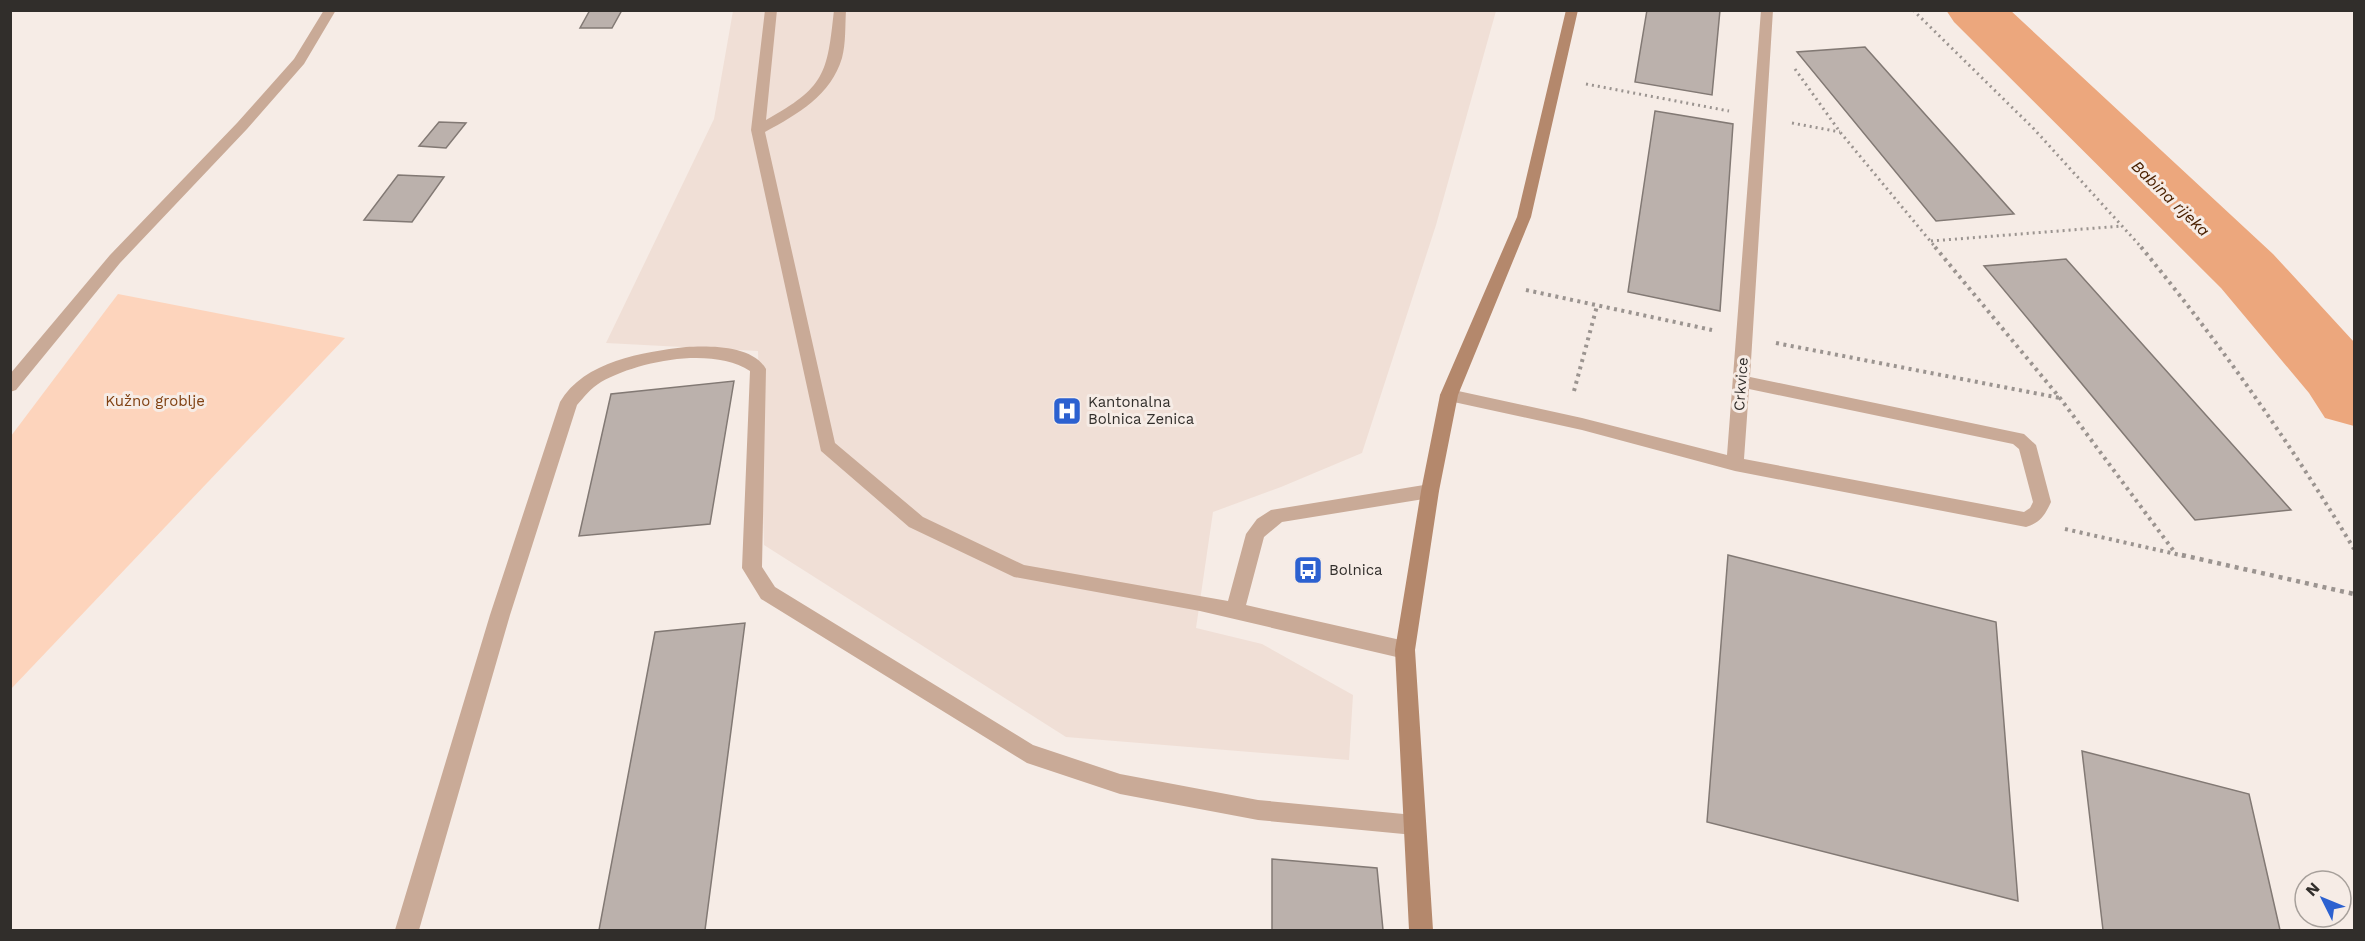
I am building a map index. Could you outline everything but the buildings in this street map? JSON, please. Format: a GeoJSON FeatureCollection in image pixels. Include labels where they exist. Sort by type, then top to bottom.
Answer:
{"type":"FeatureCollection","features":[{"type":"Feature","properties":{"kind":"main road"},"geometry":{"type":"LineString","coordinates":[[1420,930],[1405,650],[1430,491],[1449,395],[1524,217],[1572,10]]}},
{"type":"Feature","properties":{"kind":"street"},"geometry":{"type":"LineString","coordinates":[[10,386],[115,259],[242,126],[298,61],[330,10]]}},
{"type":"Feature","properties":{"kind":"street"},"geometry":{"type":"LineString","coordinates":[[771,10],[758,130],[827,446],[916,522],[1021,572],[1235,611],[1405,650]]}},
{"type":"Feature","properties":{"kind":"street"},"geometry":{"type":"LineString","coordinates":[[758,130],[790,112],[821,89],[836,58],[840,10]]}},
{"type":"Feature","properties":{"kind":"street","name":"Crkvice"},"geometry":{"type":"LineString","coordinates":[[1735,464],[1767,10]]}},
{"type":"Feature","properties":{"kind":"street"},"geometry":{"type":"LineString","coordinates":[[407,930],[500,615],[569,402],[594,378],[628,363],[665,356],[704,353],[738,357],[758,369],[752,568],[768,593],[1027,753],[1120,784],[1246,808],[1414,825]]}},
{"type":"Feature","properties":{"kind":"street"},"geometry":{"type":"LineString","coordinates":[[1449,395],[1566,421],[1735,464],[2026,520],[2037,513],[2042,502],[2027,445],[2018,439],[1741,381]]}},
{"type":"Feature","properties":{"kind":"street"},"geometry":{"type":"LineString","coordinates":[[1235,611],[1255,534],[1264,524],[1278,515],[1430,491]]}},
{"type":"Feature","properties":{"kind":"path"},"geometry":{"type":"LineString","coordinates":[[1913,10],[2034,129],[2122,226],[2193,310],[2324,499],[2355,549]]}},
{"type":"Feature","properties":{"kind":"path"},"geometry":{"type":"LineString","coordinates":[[1766,29],[1840,132],[2060,398],[2176,554]]}},
{"type":"Feature","properties":{"kind":"path"},"geometry":{"type":"LineString","coordinates":[[1556,78],[1840,132]]}},
{"type":"Feature","properties":{"kind":"path"},"geometry":{"type":"LineString","coordinates":[[1931,241],[2122,226]]}},
{"type":"Feature","properties":{"kind":"path"},"geometry":{"type":"LineString","coordinates":[[1566,421],[1597,305]]}},
{"type":"Feature","properties":{"kind":"path"},"geometry":{"type":"LineString","coordinates":[[2026,520],[2355,594]]}},
{"type":"Feature","properties":{"kind":"shaded area","name":"Kantonalna Bolnica Zenica"},"geometry":{"type":"Polygon","coordinates":[[[733,11],[1496,11],[1436,225],[1362,453],[1213,512],[1196,628],[1262,644],[1353,695],[1349,760],[1066,737],[764,545],[758,351],[606,343],[714,119],[733,11]]]}},
{"type":"Feature","properties":{"kind":"green space","name":"Kužno groblje"},"geometry":{"type":"Polygon","coordinates":[[[118,294],[345,338],[11,689],[11,436],[118,294]]]}},
{"type":"Feature","properties":{"kind":"waterway","name":"Babina rijeka"},"geometry":{"type":"LineString","coordinates":[[1975,10],[2247,271],[2337,373],[2354,397]]}},
{"type":"Feature","properties":{"kind":"place","name":"Kantonalna Bolnica Zenica"},"geometry":{"type":"Point","coordinates":[1067,411]}},
{"type":"Feature","properties":{"kind":"place","name":"Bolnica"},"geometry":{"type":"Point","coordinates":[1308,570]}}]}
